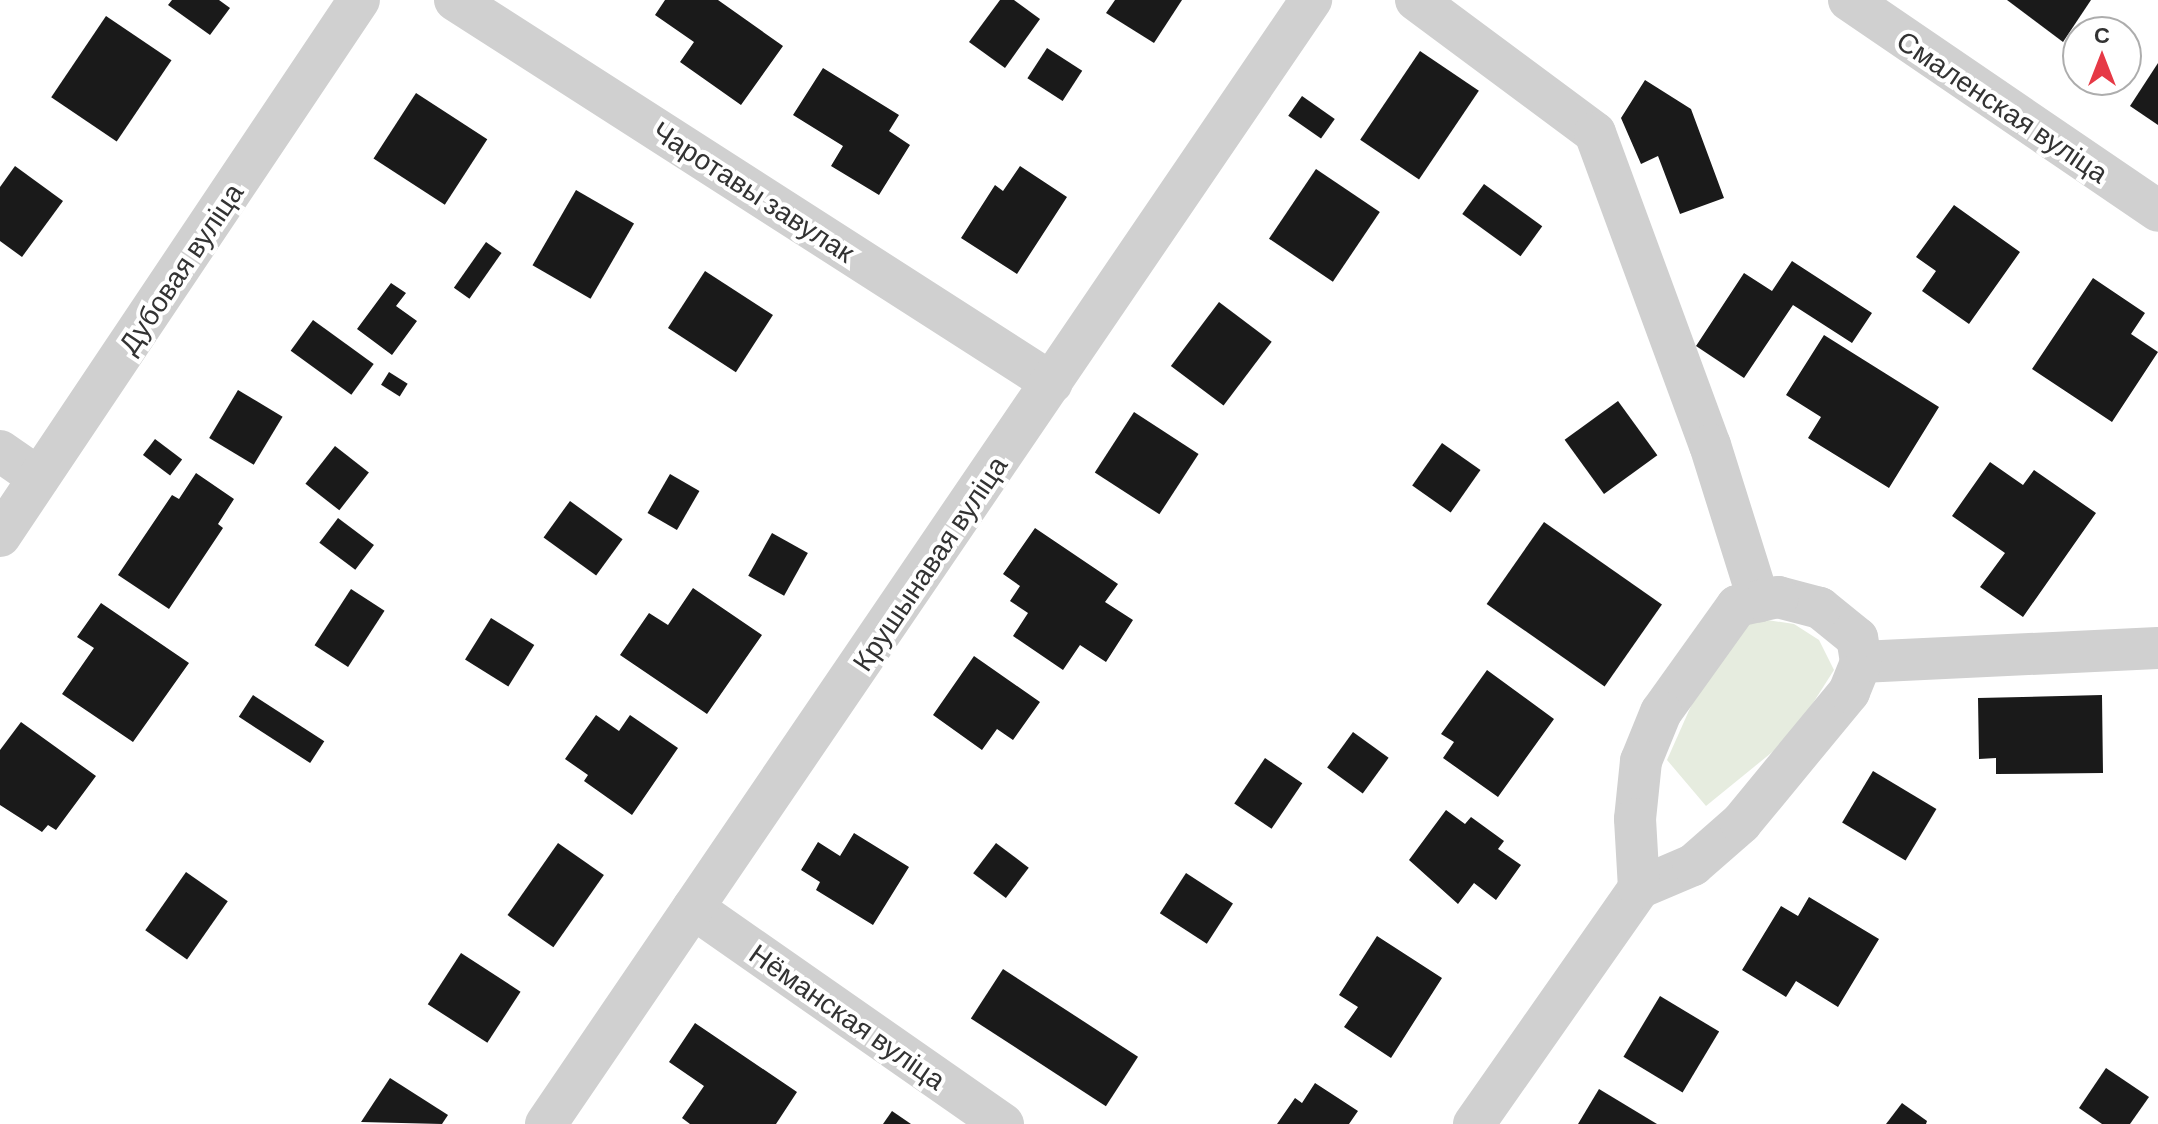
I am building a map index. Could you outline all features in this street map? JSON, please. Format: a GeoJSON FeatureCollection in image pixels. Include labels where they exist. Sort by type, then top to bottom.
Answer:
{"type":"FeatureCollection","features":[{"type":"Feature","properties":{"kind":"street","name":"Дубовая вуліца"},"geometry":{"type":"LineString","coordinates":[[0,536],[359,0]]}},
{"type":"Feature","properties":{"kind":"street","name":"Чаротавы завулак"},"geometry":{"type":"LineString","coordinates":[[455,0],[1052,383]]}},
{"type":"Feature","properties":{"kind":"street","name":"Крушынавая вуліца"},"geometry":{"type":"LineString","coordinates":[[546,1124],[1311,0]]}},
{"type":"Feature","properties":{"kind":"street"},"geometry":{"type":"LineString","coordinates":[[1416,0],[1595,133],[1710,445],[1759,601]]}},
{"type":"Feature","properties":{"kind":"street","name":"Смаленская вуліца"},"geometry":{"type":"LineString","coordinates":[[1849,0],[2158,211]]}},
{"type":"Feature","properties":{"kind":"street"},"geometry":{"type":"LineString","coordinates":[[0,451],[39,478]]}},
{"type":"Feature","properties":{"kind":"street"},"geometry":{"type":"LineString","coordinates":[[1474,1124],[1639,888],[1693,865],[1741,823],[1849,692],[1861,662],[1857,638],[1820,608],[1778,597],[1737,606],[1661,712],[1641,761],[1635,819],[1639,888]]}},
{"type":"Feature","properties":{"kind":"street"},"geometry":{"type":"LineString","coordinates":[[1861,662],[2158,648]]}},
{"type":"Feature","properties":{"kind":"street","name":"Нёманская вуліца"},"geometry":{"type":"LineString","coordinates":[[693,908],[1003,1124]]}},
{"type":"Feature","properties":{"kind":"shaded area"},"geometry":{"type":"Polygon","coordinates":[[[1754,618],[1794,624],[1819,640],[1834,670],[1792,736],[1706,806],[1667,760],[1711,661],[1754,618]]]}},
{"type":"Feature","properties":{"kind":"building"},"geometry":{"type":"Polygon","coordinates":[[[172,0],[219,0],[230,8],[210,35],[168,5],[172,0]]]}},
{"type":"Feature","properties":{"kind":"building"},"geometry":{"type":"Polygon","coordinates":[[[665,0],[718,0],[783,46],[741,105],[680,62],[694,42],[655,15],[665,0]]]}},
{"type":"Feature","properties":{"kind":"building"},"geometry":{"type":"Polygon","coordinates":[[[1000,0],[1014,0],[1040,19],[1005,68],[969,42],[1000,0]]]}},
{"type":"Feature","properties":{"kind":"building"},"geometry":{"type":"Polygon","coordinates":[[[1115,0],[1182,0],[1154,43],[1106,13],[1115,0]]]}},
{"type":"Feature","properties":{"kind":"building"},"geometry":{"type":"Polygon","coordinates":[[[2007,0],[2091,0],[2080,16],[2062,16],[2062,41],[2007,0]]]}},
{"type":"Feature","properties":{"kind":"building"},"geometry":{"type":"Polygon","coordinates":[[[106,16],[171,60],[117,141],[51,97],[106,16]]]}},
{"type":"Feature","properties":{"kind":"building"},"geometry":{"type":"Polygon","coordinates":[[[1047,48],[1082,71],[1063,101],[1027,78],[1047,48]]]}},
{"type":"Feature","properties":{"kind":"building"},"geometry":{"type":"Polygon","coordinates":[[[1420,51],[1479,91],[1419,179],[1360,140],[1420,51]]]}},
{"type":"Feature","properties":{"kind":"building"},"geometry":{"type":"Polygon","coordinates":[[[2158,63],[2158,125],[2130,106],[2137,96],[2142,96],[2142,88],[2158,63]]]}},
{"type":"Feature","properties":{"kind":"building"},"geometry":{"type":"Polygon","coordinates":[[[823,68],[899,115],[889,131],[910,145],[879,195],[831,166],[843,146],[793,115],[823,68]]]}},
{"type":"Feature","properties":{"kind":"building"},"geometry":{"type":"Polygon","coordinates":[[[1645,80],[1691,109],[1724,198],[1680,214],[1658,156],[1641,164],[1621,118],[1645,80]]]}},
{"type":"Feature","properties":{"kind":"building"},"geometry":{"type":"Polygon","coordinates":[[[416,93],[487,139],[445,205],[374,158],[416,93]]]}},
{"type":"Feature","properties":{"kind":"building"},"geometry":{"type":"Polygon","coordinates":[[[1302,96],[1335,119],[1321,139],[1288,116],[1302,96]]]}},
{"type":"Feature","properties":{"kind":"building"},"geometry":{"type":"Polygon","coordinates":[[[15,166],[63,201],[22,257],[0,241],[0,187],[15,166]]]}},
{"type":"Feature","properties":{"kind":"building"},"geometry":{"type":"Polygon","coordinates":[[[1020,166],[1067,197],[1017,274],[961,238],[995,185],[1003,191],[1020,166]]]}},
{"type":"Feature","properties":{"kind":"building"},"geometry":{"type":"Polygon","coordinates":[[[1316,169],[1380,212],[1333,282],[1269,239],[1316,169]]]}},
{"type":"Feature","properties":{"kind":"building"},"geometry":{"type":"Polygon","coordinates":[[[1484,184],[1542,226],[1521,256],[1462,214],[1484,184]]]}},
{"type":"Feature","properties":{"kind":"building"},"geometry":{"type":"Polygon","coordinates":[[[576,190],[634,224],[591,299],[532,265],[576,190]]]}},
{"type":"Feature","properties":{"kind":"building"},"geometry":{"type":"Polygon","coordinates":[[[1954,205],[2020,252],[1969,324],[1922,291],[1936,271],[1916,257],[1954,205]]]}},
{"type":"Feature","properties":{"kind":"building"},"geometry":{"type":"Polygon","coordinates":[[[486,242],[502,253],[469,299],[454,288],[486,242]]]}},
{"type":"Feature","properties":{"kind":"building"},"geometry":{"type":"Polygon","coordinates":[[[1792,261],[1872,313],[1852,343],[1793,305],[1744,378],[1696,346],[1744,273],[1772,291],[1792,261]]]}},
{"type":"Feature","properties":{"kind":"building"},"geometry":{"type":"Polygon","coordinates":[[[705,271],[773,315],[736,372],[668,328],[705,271]]]}},
{"type":"Feature","properties":{"kind":"building"},"geometry":{"type":"Polygon","coordinates":[[[2093,278],[2145,313],[2131,334],[2158,352],[2112,422],[2032,369],[2093,278]]]}},
{"type":"Feature","properties":{"kind":"building"},"geometry":{"type":"Polygon","coordinates":[[[391,283],[406,293],[396,306],[417,321],[392,355],[357,329],[391,283]]]}},
{"type":"Feature","properties":{"kind":"building"},"geometry":{"type":"Polygon","coordinates":[[[1219,302],[1272,342],[1224,406],[1171,366],[1219,302]]]}},
{"type":"Feature","properties":{"kind":"building"},"geometry":{"type":"Polygon","coordinates":[[[313,320],[374,364],[351,395],[291,351],[313,320]]]}},
{"type":"Feature","properties":{"kind":"building"},"geometry":{"type":"Polygon","coordinates":[[[1824,335],[1939,407],[1889,488],[1808,438],[1821,417],[1786,395],[1824,335]]]}},
{"type":"Feature","properties":{"kind":"building"},"geometry":{"type":"Polygon","coordinates":[[[389,372],[408,384],[400,396],[381,385],[389,372]]]}},
{"type":"Feature","properties":{"kind":"building"},"geometry":{"type":"Polygon","coordinates":[[[238,390],[283,417],[254,465],[209,438],[238,390]]]}},
{"type":"Feature","properties":{"kind":"building"},"geometry":{"type":"Polygon","coordinates":[[[1618,401],[1657,455],[1604,494],[1565,440],[1618,401]]]}},
{"type":"Feature","properties":{"kind":"building"},"geometry":{"type":"Polygon","coordinates":[[[1134,412],[1199,454],[1159,514],[1095,472],[1134,412]]]}},
{"type":"Feature","properties":{"kind":"building"},"geometry":{"type":"Polygon","coordinates":[[[155,439],[182,459],[170,475],[143,455],[155,439]]]}},
{"type":"Feature","properties":{"kind":"building"},"geometry":{"type":"Polygon","coordinates":[[[1442,443],[1481,470],[1451,513],[1412,486],[1442,443]]]}},
{"type":"Feature","properties":{"kind":"building"},"geometry":{"type":"Polygon","coordinates":[[[335,446],[369,472],[339,510],[305,484],[335,446]]]}},
{"type":"Feature","properties":{"kind":"building"},"geometry":{"type":"Polygon","coordinates":[[[1990,462],[2023,485],[2034,470],[2096,513],[2023,617],[1980,587],[2005,553],[1952,516],[1990,462]]]}},
{"type":"Feature","properties":{"kind":"building"},"geometry":{"type":"Polygon","coordinates":[[[196,473],[234,499],[218,524],[223,528],[169,609],[118,575],[172,495],[179,499],[196,473]]]}},
{"type":"Feature","properties":{"kind":"building"},"geometry":{"type":"Polygon","coordinates":[[[670,474],[699,491],[677,530],[648,513],[670,474]]]}},
{"type":"Feature","properties":{"kind":"building"},"geometry":{"type":"Polygon","coordinates":[[[570,501],[623,539],[596,576],[544,537],[570,501]]]}},
{"type":"Feature","properties":{"kind":"building"},"geometry":{"type":"Polygon","coordinates":[[[338,518],[374,545],[355,570],[319,543],[338,518]]]}},
{"type":"Feature","properties":{"kind":"building"},"geometry":{"type":"Polygon","coordinates":[[[1544,522],[1662,605],[1605,687],[1487,604],[1544,522]]]}},
{"type":"Feature","properties":{"kind":"building"},"geometry":{"type":"Polygon","coordinates":[[[1035,528],[1118,584],[1105,602],[1133,620],[1106,662],[1080,645],[1063,670],[1013,636],[1028,613],[1010,601],[1020,586],[1003,574],[1035,528]]]}},
{"type":"Feature","properties":{"kind":"building"},"geometry":{"type":"Polygon","coordinates":[[[772,533],[808,553],[784,596],[748,576],[772,533]]]}},
{"type":"Feature","properties":{"kind":"building"},"geometry":{"type":"Polygon","coordinates":[[[693,588],[762,635],[707,714],[620,655],[649,613],[668,625],[693,588]]]}},
{"type":"Feature","properties":{"kind":"building"},"geometry":{"type":"Polygon","coordinates":[[[351,589],[385,611],[348,667],[315,645],[351,589]]]}},
{"type":"Feature","properties":{"kind":"building"},"geometry":{"type":"Polygon","coordinates":[[[101,603],[189,663],[133,742],[62,694],[94,648],[77,637],[101,603]]]}},
{"type":"Feature","properties":{"kind":"building"},"geometry":{"type":"Polygon","coordinates":[[[491,618],[534,645],[508,687],[465,660],[491,618]]]}},
{"type":"Feature","properties":{"kind":"building"},"geometry":{"type":"Polygon","coordinates":[[[974,656],[1040,702],[1013,740],[997,729],[982,750],[933,715],[974,656]]]}},
{"type":"Feature","properties":{"kind":"building"},"geometry":{"type":"Polygon","coordinates":[[[1487,670],[1554,719],[1498,797],[1443,758],[1454,742],[1441,734],[1487,670]]]}},
{"type":"Feature","properties":{"kind":"building"},"geometry":{"type":"Polygon","coordinates":[[[253,695],[324,741],[310,763],[239,717],[253,695]]]}},
{"type":"Feature","properties":{"kind":"building"},"geometry":{"type":"Polygon","coordinates":[[[2102,695],[2103,773],[1996,774],[1996,758],[1979,759],[1978,698],[2102,695]]]}},
{"type":"Feature","properties":{"kind":"building"},"geometry":{"type":"Polygon","coordinates":[[[596,715],[619,731],[630,715],[678,748],[632,815],[584,781],[588,775],[565,759],[596,715]]]}},
{"type":"Feature","properties":{"kind":"building"},"geometry":{"type":"Polygon","coordinates":[[[21,722],[96,776],[56,830],[48,825],[42,832],[0,805],[0,750],[21,722]]]}},
{"type":"Feature","properties":{"kind":"building"},"geometry":{"type":"Polygon","coordinates":[[[1353,732],[1389,758],[1363,793],[1327,768],[1353,732]]]}},
{"type":"Feature","properties":{"kind":"building"},"geometry":{"type":"Polygon","coordinates":[[[1265,758],[1302,783],[1272,829],[1234,804],[1265,758]]]}},
{"type":"Feature","properties":{"kind":"building"},"geometry":{"type":"Polygon","coordinates":[[[1873,771],[1936,809],[1906,861],[1842,822],[1873,771]]]}},
{"type":"Feature","properties":{"kind":"building"},"geometry":{"type":"Polygon","coordinates":[[[1446,810],[1465,824],[1471,817],[1504,841],[1498,849],[1521,865],[1496,900],[1474,883],[1458,904],[1409,860],[1446,810]]]}},
{"type":"Feature","properties":{"kind":"building"},"geometry":{"type":"Polygon","coordinates":[[[854,833],[909,867],[873,925],[816,890],[820,882],[801,870],[818,842],[840,856],[854,833]]]}},
{"type":"Feature","properties":{"kind":"building"},"geometry":{"type":"Polygon","coordinates":[[[558,843],[604,875],[553,947],[508,915],[558,843]]]}},
{"type":"Feature","properties":{"kind":"building"},"geometry":{"type":"Polygon","coordinates":[[[996,843],[1029,868],[1006,898],[973,873],[996,843]]]}},
{"type":"Feature","properties":{"kind":"building"},"geometry":{"type":"Polygon","coordinates":[[[186,872],[228,901],[187,959],[145,930],[186,872]]]}},
{"type":"Feature","properties":{"kind":"building"},"geometry":{"type":"Polygon","coordinates":[[[1186,873],[1233,903],[1207,944],[1160,913],[1186,873]]]}},
{"type":"Feature","properties":{"kind":"building"},"geometry":{"type":"Polygon","coordinates":[[[1809,897],[1879,939],[1838,1007],[1796,981],[1786,997],[1742,970],[1781,906],[1798,916],[1809,897]]]}},
{"type":"Feature","properties":{"kind":"building"},"geometry":{"type":"Polygon","coordinates":[[[1377,936],[1442,978],[1391,1058],[1344,1027],[1358,1007],[1339,995],[1377,936]]]}},
{"type":"Feature","properties":{"kind":"building"},"geometry":{"type":"Polygon","coordinates":[[[461,953],[521,992],[487,1043],[428,1004],[461,953]]]}},
{"type":"Feature","properties":{"kind":"building"},"geometry":{"type":"Polygon","coordinates":[[[1003,969],[1138,1057],[1106,1106],[971,1018],[1003,969]]]}},
{"type":"Feature","properties":{"kind":"building"},"geometry":{"type":"Polygon","coordinates":[[[1660,996],[1719,1032],[1683,1092],[1623,1057],[1660,996]]]}},
{"type":"Feature","properties":{"kind":"building"},"geometry":{"type":"Polygon","coordinates":[[[695,1023],[797,1092],[776,1124],[690,1124],[682,1118],[704,1086],[669,1062],[695,1023]]]}},
{"type":"Feature","properties":{"kind":"building"},"geometry":{"type":"Polygon","coordinates":[[[2106,1068],[2149,1097],[2130,1124],[2102,1124],[2079,1108],[2106,1068]]]}},
{"type":"Feature","properties":{"kind":"building"},"geometry":{"type":"Polygon","coordinates":[[[390,1078],[448,1115],[442,1124],[361,1122],[390,1078]]]}},
{"type":"Feature","properties":{"kind":"building"},"geometry":{"type":"Polygon","coordinates":[[[1315,1083],[1358,1111],[1349,1124],[1277,1124],[1295,1098],[1302,1103],[1315,1083]]]}},
{"type":"Feature","properties":{"kind":"building"},"geometry":{"type":"Polygon","coordinates":[[[1599,1089],[1657,1124],[1578,1124],[1599,1089]]]}},
{"type":"Feature","properties":{"kind":"building"},"geometry":{"type":"Polygon","coordinates":[[[1902,1103],[1927,1121],[1926,1124],[1886,1124],[1902,1103]]]}},
{"type":"Feature","properties":{"kind":"building"},"geometry":{"type":"Polygon","coordinates":[[[892,1111],[911,1124],[883,1124],[892,1111]]]}}]}
